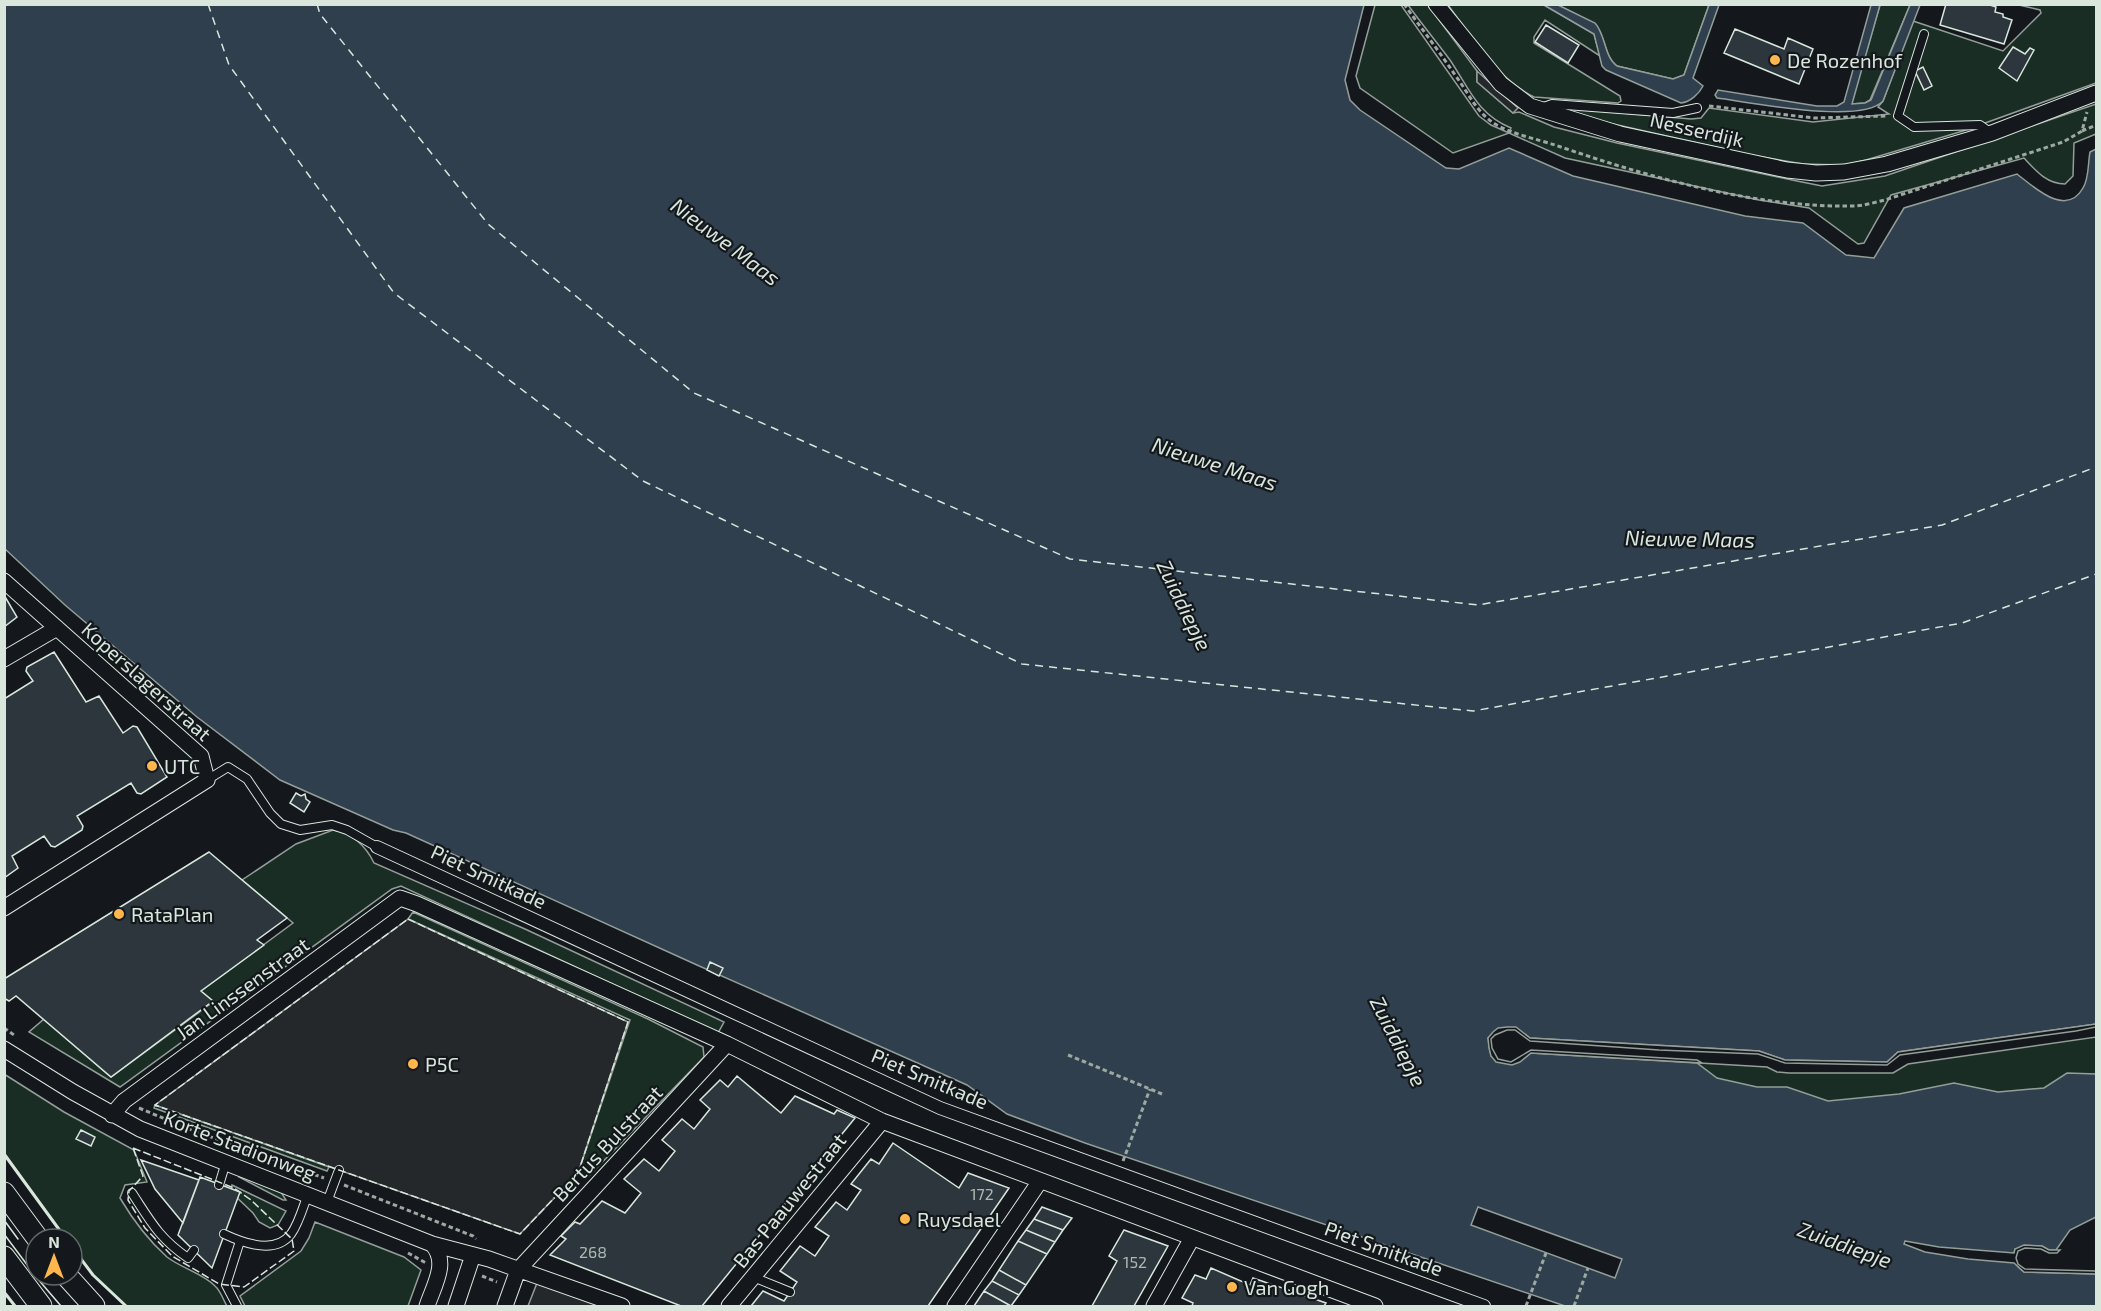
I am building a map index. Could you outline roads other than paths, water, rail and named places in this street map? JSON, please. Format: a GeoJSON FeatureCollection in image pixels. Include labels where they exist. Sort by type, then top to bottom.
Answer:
{"type":"FeatureCollection","features":[{"type":"Feature","properties":{"kind":"main road"},"geometry":{"type":"LineString","coordinates":[[4,1193],[29,1227]]}},
{"type":"Feature","properties":{"kind":"main road"},"geometry":{"type":"LineString","coordinates":[[4,1257],[41,1306]]}},
{"type":"Feature","properties":{"kind":"main road"},"geometry":{"type":"LineString","coordinates":[[77,1287],[94,1306]]}},
{"type":"Feature","properties":{"kind":"street","name":"Nesserdijk"},"geometry":{"type":"LineString","coordinates":[[1436,4],[1501,84],[1520,100],[1538,109],[1620,134],[1768,167],[1816,173],[1844,172],[1873,167],[1992,133],[2097,93]]}},
{"type":"Feature","properties":{"kind":"street","name":"Koperslagerstraat"},"geometry":{"type":"LineString","coordinates":[[4,581],[201,756],[207,780]]}},
{"type":"Feature","properties":{"kind":"street"},"geometry":{"type":"LineString","coordinates":[[4,659],[57,628]]}},
{"type":"Feature","properties":{"kind":"street"},"geometry":{"type":"LineString","coordinates":[[4,908],[207,780]]}},
{"type":"Feature","properties":{"kind":"street","name":"Piet Smitkade"},"geometry":{"type":"LineString","coordinates":[[377,847],[940,1108],[1484,1306]]}},
{"type":"Feature","properties":{"kind":"street","name":"Jan Linssenstraat"},"geometry":{"type":"LineString","coordinates":[[112,1115],[124,1101],[400,898],[727,1044]]}},
{"type":"Feature","properties":{"kind":"street"},"geometry":{"type":"LineString","coordinates":[[727,1044],[882,1121],[1192,1238],[1349,1302],[1375,1306]]}},
{"type":"Feature","properties":{"kind":"street","name":"Bertus Bulstraat"},"geometry":{"type":"LineString","coordinates":[[519,1270],[727,1044]]}},
{"type":"Feature","properties":{"kind":"street","name":"Korte Stadionweg"},"geometry":{"type":"LineString","coordinates":[[4,1049],[52,1080],[140,1129],[432,1244],[519,1270],[622,1306]]}},
{"type":"Feature","properties":{"kind":"street","name":"Bas Paauwestraat"},"geometry":{"type":"LineString","coordinates":[[729,1306],[882,1121]]}},
{"type":"Feature","properties":{"kind":"street"},"geometry":{"type":"LineString","coordinates":[[955,1306],[1040,1181]]}},
{"type":"Feature","properties":{"kind":"street"},"geometry":{"type":"LineString","coordinates":[[1154,1306],[1192,1238]]}},
{"type":"Feature","properties":{"kind":"street"},"geometry":{"type":"LineString","coordinates":[[427,1306],[441,1260],[439,1252],[432,1244]]}},
{"type":"Feature","properties":{"kind":"street"},"geometry":{"type":"LineString","coordinates":[[456,1306],[473,1255]]}},
{"type":"Feature","properties":{"kind":"street"},"geometry":{"type":"LineString","coordinates":[[505,1306],[519,1270]]}},
{"type":"Feature","properties":{"kind":"lane"},"geometry":{"type":"LineString","coordinates":[[1924,34],[1898,116],[1914,127],[1980,125],[1992,133]]}},
{"type":"Feature","properties":{"kind":"lane"},"geometry":{"type":"LineString","coordinates":[[1538,109],[1552,104],[1673,113],[1697,108]]}},
{"type":"Feature","properties":{"kind":"lane"},"geometry":{"type":"LineString","coordinates":[[207,780],[228,767],[247,779],[270,813],[281,824],[300,830],[332,825],[347,830],[377,847]]}},
{"type":"Feature","properties":{"kind":"lane"},"geometry":{"type":"LineString","coordinates":[[219,1185],[226,1162]]}},
{"type":"Feature","properties":{"kind":"lane"},"geometry":{"type":"LineString","coordinates":[[327,1202],[339,1170]]}},
{"type":"Feature","properties":{"kind":"lane"},"geometry":{"type":"LineString","coordinates":[[132,1193],[158,1234],[172,1248],[188,1258],[194,1250]]}},
{"type":"Feature","properties":{"kind":"lane"},"geometry":{"type":"LineString","coordinates":[[224,1234],[240,1242],[265,1246],[280,1243],[290,1235],[308,1194]]}},
{"type":"Feature","properties":{"kind":"lane"},"geometry":{"type":"LineString","coordinates":[[237,1306],[226,1285],[240,1242]]}},
{"type":"Feature","properties":{"kind":"lane"},"geometry":{"type":"LineString","coordinates":[[753,1277],[790,1292]]}},
{"type":"Feature","properties":{"kind":"water"},"geometry":{"type":"Polygon","coordinates":[[[4,5],[1364,5],[1345,80],[1350,100],[1360,110],[1446,168],[1459,169],[1509,148],[1573,176],[1745,216],[1803,223],[1846,255],[1874,258],[1904,208],[2017,174],[2050,197],[2068,200],[2076,197],[2086,180],[2090,152],[2096,149],[2096,1024],[1898,1052],[1887,1062],[1785,1060],[1759,1051],[1530,1038],[1513,1028],[1505,1029],[1488,1038],[1491,1056],[1511,1064],[1531,1053],[1697,1063],[1717,1078],[1757,1087],[1787,1087],[1828,1101],[1899,1094],[1954,1083],[1998,1092],[2044,1088],[2067,1073],[2096,1074],[2096,1217],[2070,1230],[2056,1250],[2049,1250],[2042,1246],[2015,1249],[2014,1260],[2024,1272],[2096,1274],[2096,1306],[1565,1306],[1085,1143],[1007,1114],[967,1085],[406,833],[393,830],[280,780],[197,717],[65,605],[5,549],[4,5]]]}},
{"type":"Feature","properties":{"kind":"water"},"geometry":{"type":"Polygon","coordinates":[[[1544,5],[1558,5],[1595,23],[1610,57],[1617,66],[1673,79],[1684,75],[1709,5],[1719,5],[1693,78],[1703,86],[1694,97],[1681,103],[1606,70],[1602,66],[1594,34],[1544,5]]]}},
{"type":"Feature","properties":{"kind":"water"},"geometry":{"type":"Polygon","coordinates":[[[1871,5],[1880,5],[1852,104],[1871,100],[1910,5],[1920,5],[1883,101],[1871,108],[1829,112],[1804,110],[1717,98],[1715,95],[1718,90],[1817,106],[1837,106],[1844,102],[1871,5]]]}},
{"type":"Feature","properties":{"kind":"tram line"},"geometry":{"type":"LineString","coordinates":[[4,1220],[18,1239]]}},
{"type":"Feature","properties":{"kind":"tram line"},"geometry":{"type":"LineString","coordinates":[[4,1234],[61,1306]]}},
{"type":"Feature","properties":{"kind":"place","name":"De Rozenhof"},"geometry":{"type":"Point","coordinates":[1775,60]}},
{"type":"Feature","properties":{"kind":"place","name":"UTC"},"geometry":{"type":"Point","coordinates":[152,766]}},
{"type":"Feature","properties":{"kind":"place","name":"RataPlan"},"geometry":{"type":"Point","coordinates":[119,914]}},
{"type":"Feature","properties":{"kind":"place","name":"P5C"},"geometry":{"type":"Point","coordinates":[413,1064]}},
{"type":"Feature","properties":{"kind":"place","name":"Ruysdael"},"geometry":{"type":"Point","coordinates":[905,1219]}},
{"type":"Feature","properties":{"kind":"place","name":"Van Gogh"},"geometry":{"type":"Point","coordinates":[1232,1287]}},
{"type":"Feature","properties":{"kind":"water label","name":"Nieuwe Maas"},"geometry":{"type":"Point","coordinates":[726,241]}},
{"type":"Feature","properties":{"kind":"water label","name":"Nieuwe Maas"},"geometry":{"type":"Point","coordinates":[1215,463]}},
{"type":"Feature","properties":{"kind":"water label","name":"Nieuwe Maas"},"geometry":{"type":"Point","coordinates":[1690,538]}},
{"type":"Feature","properties":{"kind":"water label","name":"Zuiddiepje"},"geometry":{"type":"Point","coordinates":[1185,605]}},
{"type":"Feature","properties":{"kind":"water label","name":"Zuiddiepje"},"geometry":{"type":"Point","coordinates":[1399,1041]}},
{"type":"Feature","properties":{"kind":"water label","name":"Zuiddiepje"},"geometry":{"type":"Point","coordinates":[1845,1244]}}]}
